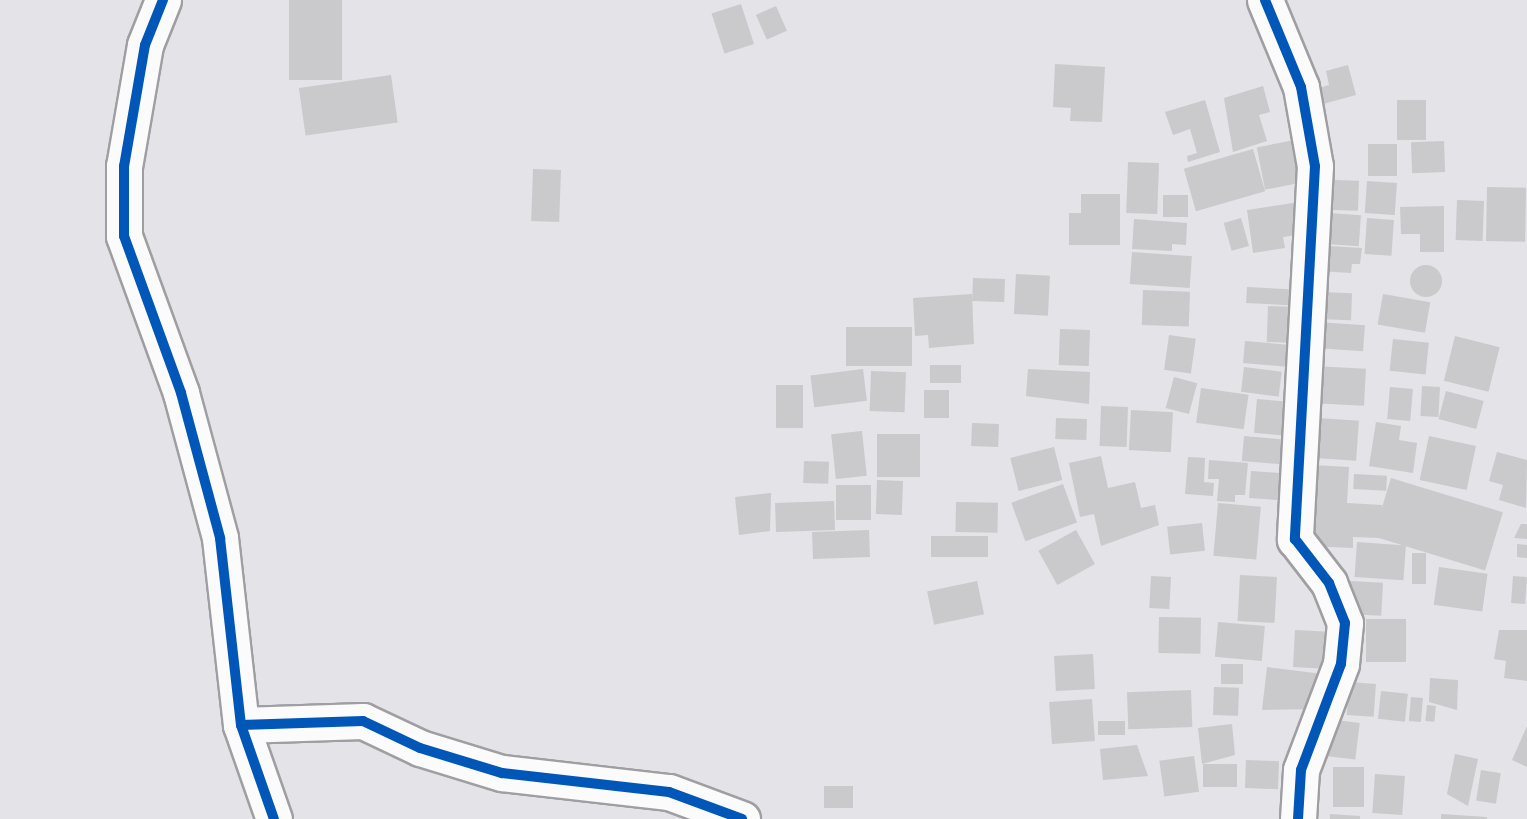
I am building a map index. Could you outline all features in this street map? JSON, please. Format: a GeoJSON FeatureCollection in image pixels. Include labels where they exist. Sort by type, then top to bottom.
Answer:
{"type":"FeatureCollection","features":[{"type":"Feature","properties":{"kind":"street"},"geometry":{"type":"LineString","coordinates":[[163,0],[145,45],[124,166],[124,236],[181,393],[220,538],[241,725],[274,819]]}},
{"type":"Feature","properties":{"kind":"street"},"geometry":{"type":"LineString","coordinates":[[1265,0],[1301,88],[1315,166],[1295,539],[1329,583],[1345,623],[1341,664],[1301,770],[1298,819]]}},
{"type":"Feature","properties":{"kind":"street"},"geometry":{"type":"LineString","coordinates":[[241,725],[363,721],[420,748],[502,773],[656,790],[742,819]]}},
{"type":"Feature","properties":{"kind":"building"},"geometry":{"type":"Polygon","coordinates":[[[289,0],[342,0],[342,80],[289,80],[289,0]]]}},
{"type":"Feature","properties":{"kind":"building"},"geometry":{"type":"Polygon","coordinates":[[[741,4],[754,44],[724,54],[712,14],[741,4]]]}},
{"type":"Feature","properties":{"kind":"building"},"geometry":{"type":"Polygon","coordinates":[[[776,6],[787,31],[767,40],[756,15],[776,6]]]}},
{"type":"Feature","properties":{"kind":"building"},"geometry":{"type":"Polygon","coordinates":[[[1055,64],[1105,67],[1102,122],[1070,121],[1071,108],[1053,107],[1055,64]]]}},
{"type":"Feature","properties":{"kind":"building"},"geometry":{"type":"Polygon","coordinates":[[[1348,65],[1356,95],[1323,104],[1319,88],[1329,85],[1326,71],[1348,65]]]}},
{"type":"Feature","properties":{"kind":"building"},"geometry":{"type":"Polygon","coordinates":[[[391,75],[398,123],[306,135],[299,88],[391,75]]]}},
{"type":"Feature","properties":{"kind":"building"},"geometry":{"type":"Polygon","coordinates":[[[1263,86],[1270,112],[1259,115],[1267,141],[1233,152],[1224,98],[1263,86]]]}},
{"type":"Feature","properties":{"kind":"building"},"geometry":{"type":"Polygon","coordinates":[[[1205,100],[1220,152],[1188,162],[1187,156],[1197,153],[1190,129],[1173,135],[1165,112],[1205,100]]]}},
{"type":"Feature","properties":{"kind":"building"},"geometry":{"type":"Polygon","coordinates":[[[1397,100],[1426,100],[1426,140],[1397,140],[1397,100]]]}},
{"type":"Feature","properties":{"kind":"building"},"geometry":{"type":"Polygon","coordinates":[[[1300,139],[1308,181],[1265,190],[1257,147],[1300,139]]]}},
{"type":"Feature","properties":{"kind":"building"},"geometry":{"type":"Polygon","coordinates":[[[1444,141],[1445,172],[1412,173],[1411,142],[1444,141]]]}},
{"type":"Feature","properties":{"kind":"building"},"geometry":{"type":"Polygon","coordinates":[[[1368,144],[1397,144],[1397,176],[1368,176],[1368,144]]]}},
{"type":"Feature","properties":{"kind":"building"},"geometry":{"type":"Polygon","coordinates":[[[1253,149],[1265,191],[1196,211],[1184,169],[1253,149]]]}},
{"type":"Feature","properties":{"kind":"building"},"geometry":{"type":"Polygon","coordinates":[[[1128,162],[1159,163],[1157,214],[1126,213],[1128,162]]]}},
{"type":"Feature","properties":{"kind":"building"},"geometry":{"type":"Polygon","coordinates":[[[533,169],[561,170],[559,222],[531,221],[533,169]]]}},
{"type":"Feature","properties":{"kind":"building"},"geometry":{"type":"Polygon","coordinates":[[[1334,180],[1359,181],[1358,211],[1333,210],[1334,180]]]}},
{"type":"Feature","properties":{"kind":"building"},"geometry":{"type":"Polygon","coordinates":[[[1367,181],[1397,183],[1395,215],[1365,213],[1367,181]]]}},
{"type":"Feature","properties":{"kind":"building"},"geometry":{"type":"Polygon","coordinates":[[[1487,187],[1526,188],[1525,242],[1486,241],[1487,187]]]}},
{"type":"Feature","properties":{"kind":"building"},"geometry":{"type":"Polygon","coordinates":[[[1081,194],[1120,194],[1120,245],[1069,245],[1069,213],[1081,213],[1081,194]]]}},
{"type":"Feature","properties":{"kind":"building"},"geometry":{"type":"Polygon","coordinates":[[[1163,195],[1188,195],[1188,217],[1163,217],[1163,195]]]}},
{"type":"Feature","properties":{"kind":"building"},"geometry":{"type":"Polygon","coordinates":[[[1457,200],[1484,201],[1483,241],[1456,240],[1457,200]]]}},
{"type":"Feature","properties":{"kind":"building"},"geometry":{"type":"Polygon","coordinates":[[[1299,202],[1303,234],[1283,237],[1285,248],[1253,253],[1247,210],[1299,202]]]}},
{"type":"Feature","properties":{"kind":"building"},"geometry":{"type":"Polygon","coordinates":[[[1444,206],[1444,252],[1420,252],[1420,234],[1401,234],[1400,207],[1444,206]]]}},
{"type":"Feature","properties":{"kind":"building"},"geometry":{"type":"Polygon","coordinates":[[[1329,213],[1361,215],[1359,246],[1327,244],[1329,213]]]}},
{"type":"Feature","properties":{"kind":"building"},"geometry":{"type":"Polygon","coordinates":[[[1241,218],[1249,246],[1232,251],[1224,223],[1241,218]]]}},
{"type":"Feature","properties":{"kind":"building"},"geometry":{"type":"Polygon","coordinates":[[[1367,218],[1394,220],[1391,256],[1364,254],[1367,218]]]}},
{"type":"Feature","properties":{"kind":"building"},"geometry":{"type":"Polygon","coordinates":[[[1134,219],[1187,223],[1186,245],[1172,244],[1172,251],[1132,249],[1134,219]]]}},
{"type":"Feature","properties":{"kind":"building"},"geometry":{"type":"Polygon","coordinates":[[[1328,246],[1362,248],[1360,264],[1352,264],[1351,273],[1319,271],[1328,246]]]}},
{"type":"Feature","properties":{"kind":"building"},"geometry":{"type":"Polygon","coordinates":[[[1132,252],[1192,256],[1190,288],[1130,284],[1132,252]]]}},
{"type":"Feature","properties":{"kind":"building"},"geometry":{"type":"Polygon","coordinates":[[[1426,265],[1438,269],[1442,281],[1438,293],[1426,297],[1414,293],[1410,281],[1414,269],[1426,265]]]}},
{"type":"Feature","properties":{"kind":"building"},"geometry":{"type":"Polygon","coordinates":[[[1016,274],[1050,276],[1048,316],[1014,314],[1016,274]]]}},
{"type":"Feature","properties":{"kind":"building"},"geometry":{"type":"Polygon","coordinates":[[[973,278],[1005,279],[1004,302],[972,301],[973,278]]]}},
{"type":"Feature","properties":{"kind":"building"},"geometry":{"type":"Polygon","coordinates":[[[1247,287],[1299,290],[1298,306],[1246,303],[1247,287]]]}},
{"type":"Feature","properties":{"kind":"building"},"geometry":{"type":"Polygon","coordinates":[[[1143,290],[1190,292],[1189,327],[1142,325],[1143,290]]]}},
{"type":"Feature","properties":{"kind":"building"},"geometry":{"type":"Polygon","coordinates":[[[1319,292],[1352,293],[1351,320],[1318,319],[1319,292]]]}},
{"type":"Feature","properties":{"kind":"building"},"geometry":{"type":"Polygon","coordinates":[[[972,294],[974,344],[929,348],[928,335],[915,336],[913,298],[972,294]]]}},
{"type":"Feature","properties":{"kind":"building"},"geometry":{"type":"Polygon","coordinates":[[[1383,294],[1430,302],[1425,333],[1378,325],[1383,294]]]}},
{"type":"Feature","properties":{"kind":"building"},"geometry":{"type":"Polygon","coordinates":[[[1268,306],[1301,307],[1300,343],[1267,342],[1268,306]]]}},
{"type":"Feature","properties":{"kind":"building"},"geometry":{"type":"Polygon","coordinates":[[[1317,322],[1365,325],[1363,351],[1315,348],[1317,322]]]}},
{"type":"Feature","properties":{"kind":"building"},"geometry":{"type":"Polygon","coordinates":[[[846,327],[912,327],[912,366],[846,366],[846,327]]]}},
{"type":"Feature","properties":{"kind":"building"},"geometry":{"type":"Polygon","coordinates":[[[1060,329],[1090,330],[1089,366],[1059,365],[1060,329]]]}},
{"type":"Feature","properties":{"kind":"building"},"geometry":{"type":"Polygon","coordinates":[[[1169,335],[1196,339],[1191,373],[1164,370],[1169,335]]]}},
{"type":"Feature","properties":{"kind":"building"},"geometry":{"type":"Polygon","coordinates":[[[1455,336],[1500,347],[1489,392],[1444,381],[1455,336]]]}},
{"type":"Feature","properties":{"kind":"building"},"geometry":{"type":"Polygon","coordinates":[[[1393,339],[1429,343],[1425,375],[1390,371],[1393,339]]]}},
{"type":"Feature","properties":{"kind":"building"},"geometry":{"type":"Polygon","coordinates":[[[1245,341],[1300,346],[1298,368],[1243,363],[1245,341]]]}},
{"type":"Feature","properties":{"kind":"building"},"geometry":{"type":"Polygon","coordinates":[[[930,365],[961,365],[961,383],[930,383],[930,365]]]}},
{"type":"Feature","properties":{"kind":"building"},"geometry":{"type":"Polygon","coordinates":[[[1312,366],[1366,369],[1364,406],[1310,403],[1312,366]]]}},
{"type":"Feature","properties":{"kind":"building"},"geometry":{"type":"Polygon","coordinates":[[[1244,367],[1282,372],[1279,396],[1241,392],[1244,367]]]}},
{"type":"Feature","properties":{"kind":"building"},"geometry":{"type":"Polygon","coordinates":[[[863,369],[867,401],[814,407],[810,375],[863,369]]]}},
{"type":"Feature","properties":{"kind":"building"},"geometry":{"type":"Polygon","coordinates":[[[1028,369],[1090,372],[1089,404],[1026,396],[1028,369]]]}},
{"type":"Feature","properties":{"kind":"building"},"geometry":{"type":"Polygon","coordinates":[[[871,371],[906,372],[905,412],[870,411],[871,371]]]}},
{"type":"Feature","properties":{"kind":"building"},"geometry":{"type":"Polygon","coordinates":[[[1174,377],[1197,383],[1189,414],[1166,408],[1174,377]]]}},
{"type":"Feature","properties":{"kind":"building"},"geometry":{"type":"Polygon","coordinates":[[[776,385],[803,385],[803,428],[776,428],[776,385]]]}},
{"type":"Feature","properties":{"kind":"building"},"geometry":{"type":"Polygon","coordinates":[[[1422,386],[1440,387],[1438,417],[1420,416],[1422,386]]]}},
{"type":"Feature","properties":{"kind":"building"},"geometry":{"type":"Polygon","coordinates":[[[1390,387],[1413,389],[1410,421],[1387,419],[1390,387]]]}},
{"type":"Feature","properties":{"kind":"building"},"geometry":{"type":"Polygon","coordinates":[[[1201,388],[1249,395],[1244,429],[1196,423],[1201,388]]]}},
{"type":"Feature","properties":{"kind":"building"},"geometry":{"type":"Polygon","coordinates":[[[924,390],[949,390],[949,418],[924,418],[924,390]]]}},
{"type":"Feature","properties":{"kind":"building"},"geometry":{"type":"Polygon","coordinates":[[[1446,391],[1484,401],[1476,429],[1438,419],[1446,391]]]}},
{"type":"Feature","properties":{"kind":"building"},"geometry":{"type":"Polygon","coordinates":[[[1257,399],[1292,402],[1289,436],[1254,433],[1257,399]]]}},
{"type":"Feature","properties":{"kind":"building"},"geometry":{"type":"Polygon","coordinates":[[[1101,406],[1128,407],[1127,447],[1100,446],[1101,406]]]}},
{"type":"Feature","properties":{"kind":"building"},"geometry":{"type":"Polygon","coordinates":[[[1131,410],[1173,412],[1171,452],[1129,450],[1131,410]]]}},
{"type":"Feature","properties":{"kind":"building"},"geometry":{"type":"Polygon","coordinates":[[[1056,418],[1087,419],[1086,440],[1055,439],[1056,418]]]}},
{"type":"Feature","properties":{"kind":"building"},"geometry":{"type":"Polygon","coordinates":[[[1318,418],[1359,421],[1356,461],[1315,458],[1318,418]]]}},
{"type":"Feature","properties":{"kind":"building"},"geometry":{"type":"Polygon","coordinates":[[[1376,422],[1401,426],[1399,440],[1417,443],[1413,473],[1369,466],[1376,422]]]}},
{"type":"Feature","properties":{"kind":"building"},"geometry":{"type":"Polygon","coordinates":[[[972,423],[999,424],[998,447],[971,446],[972,423]]]}},
{"type":"Feature","properties":{"kind":"building"},"geometry":{"type":"Polygon","coordinates":[[[862,431],[867,476],[836,479],[831,434],[862,431]]]}},
{"type":"Feature","properties":{"kind":"building"},"geometry":{"type":"Polygon","coordinates":[[[877,434],[920,434],[920,477],[877,477],[877,434]]]}},
{"type":"Feature","properties":{"kind":"building"},"geometry":{"type":"Polygon","coordinates":[[[1244,436],[1286,440],[1284,465],[1242,461],[1244,436]]]}},
{"type":"Feature","properties":{"kind":"building"},"geometry":{"type":"Polygon","coordinates":[[[1429,436],[1476,446],[1467,490],[1420,480],[1429,436]]]}},
{"type":"Feature","properties":{"kind":"building"},"geometry":{"type":"Polygon","coordinates":[[[1054,447],[1062,480],[1019,491],[1010,458],[1054,447]]]}},
{"type":"Feature","properties":{"kind":"building"},"geometry":{"type":"Polygon","coordinates":[[[1497,452],[1527,460],[1526,508],[1499,500],[1503,485],[1489,481],[1497,452]]]}},
{"type":"Feature","properties":{"kind":"building"},"geometry":{"type":"Polygon","coordinates":[[[1101,456],[1108,488],[1135,482],[1141,508],[1155,505],[1159,525],[1101,546],[1094,514],[1080,517],[1069,463],[1101,456]]]}},
{"type":"Feature","properties":{"kind":"building"},"geometry":{"type":"Polygon","coordinates":[[[1188,457],[1205,458],[1204,482],[1214,483],[1213,496],[1185,494],[1188,457]]]}},
{"type":"Feature","properties":{"kind":"building"},"geometry":{"type":"Polygon","coordinates":[[[1209,460],[1248,463],[1245,495],[1235,495],[1235,502],[1217,501],[1219,479],[1208,479],[1209,460]]]}},
{"type":"Feature","properties":{"kind":"building"},"geometry":{"type":"Polygon","coordinates":[[[804,461],[829,462],[828,484],[803,483],[804,461]]]}},
{"type":"Feature","properties":{"kind":"building"},"geometry":{"type":"Polygon","coordinates":[[[1313,465],[1349,467],[1347,503],[1382,505],[1381,538],[1353,537],[1353,548],[1308,546],[1313,465]]]}},
{"type":"Feature","properties":{"kind":"building"},"geometry":{"type":"Polygon","coordinates":[[[1251,471],[1290,474],[1288,501],[1249,498],[1251,471]]]}},
{"type":"Feature","properties":{"kind":"building"},"geometry":{"type":"Polygon","coordinates":[[[1354,474],[1387,476],[1386,491],[1353,489],[1354,474]]]}},
{"type":"Feature","properties":{"kind":"building"},"geometry":{"type":"Polygon","coordinates":[[[1391,478],[1503,512],[1485,571],[1373,536],[1391,478]]]}},
{"type":"Feature","properties":{"kind":"building"},"geometry":{"type":"Polygon","coordinates":[[[877,480],[903,481],[902,515],[876,514],[877,480]]]}},
{"type":"Feature","properties":{"kind":"building"},"geometry":{"type":"Polygon","coordinates":[[[1063,484],[1077,523],[1025,541],[1011,503],[1063,484]]]}},
{"type":"Feature","properties":{"kind":"building"},"geometry":{"type":"Polygon","coordinates":[[[836,485],[871,485],[871,520],[836,520],[836,485]]]}},
{"type":"Feature","properties":{"kind":"building"},"geometry":{"type":"Polygon","coordinates":[[[771,493],[770,531],[739,535],[735,497],[771,493]]]}},
{"type":"Feature","properties":{"kind":"building"},"geometry":{"type":"Polygon","coordinates":[[[834,501],[835,530],[776,532],[775,503],[834,501]]]}},
{"type":"Feature","properties":{"kind":"building"},"geometry":{"type":"Polygon","coordinates":[[[956,502],[998,503],[997,533],[955,532],[956,502]]]}},
{"type":"Feature","properties":{"kind":"building"},"geometry":{"type":"Polygon","coordinates":[[[1218,503],[1261,507],[1256,560],[1213,556],[1218,503]]]}},
{"type":"Feature","properties":{"kind":"building"},"geometry":{"type":"Polygon","coordinates":[[[1202,523],[1205,551],[1170,555],[1167,527],[1202,523]]]}},
{"type":"Feature","properties":{"kind":"building"},"geometry":{"type":"Polygon","coordinates":[[[1521,524],[1527,524],[1527,539],[1514,538],[1521,524]]]}},
{"type":"Feature","properties":{"kind":"building"},"geometry":{"type":"Polygon","coordinates":[[[869,530],[870,557],[813,559],[812,532],[869,530]]]}},
{"type":"Feature","properties":{"kind":"building"},"geometry":{"type":"Polygon","coordinates":[[[1076,530],[1095,564],[1057,585],[1038,551],[1076,530]]]}},
{"type":"Feature","properties":{"kind":"building"},"geometry":{"type":"Polygon","coordinates":[[[931,536],[988,536],[988,557],[931,557],[931,536]]]}},
{"type":"Feature","properties":{"kind":"building"},"geometry":{"type":"Polygon","coordinates":[[[1357,542],[1406,545],[1403,580],[1355,577],[1357,542]]]}},
{"type":"Feature","properties":{"kind":"building"},"geometry":{"type":"Polygon","coordinates":[[[1517,544],[1527,545],[1527,558],[1517,557],[1517,544]]]}},
{"type":"Feature","properties":{"kind":"building"},"geometry":{"type":"Polygon","coordinates":[[[1412,553],[1426,553],[1426,584],[1412,584],[1412,553]]]}},
{"type":"Feature","properties":{"kind":"building"},"geometry":{"type":"Polygon","coordinates":[[[1439,567],[1488,574],[1482,611],[1434,605],[1439,567]]]}},
{"type":"Feature","properties":{"kind":"building"},"geometry":{"type":"Polygon","coordinates":[[[1240,575],[1277,577],[1275,623],[1238,621],[1240,575]]]}},
{"type":"Feature","properties":{"kind":"building"},"geometry":{"type":"Polygon","coordinates":[[[1151,576],[1171,577],[1169,609],[1149,608],[1151,576]]]}},
{"type":"Feature","properties":{"kind":"building"},"geometry":{"type":"Polygon","coordinates":[[[1513,576],[1527,577],[1525,604],[1511,603],[1513,576]]]}},
{"type":"Feature","properties":{"kind":"building"},"geometry":{"type":"Polygon","coordinates":[[[977,581],[984,614],[934,625],[927,592],[977,581]]]}},
{"type":"Feature","properties":{"kind":"building"},"geometry":{"type":"Polygon","coordinates":[[[1350,581],[1383,583],[1381,616],[1348,614],[1350,581]]]}},
{"type":"Feature","properties":{"kind":"building"},"geometry":{"type":"Polygon","coordinates":[[[1159,617],[1201,618],[1200,654],[1158,653],[1159,617]]]}},
{"type":"Feature","properties":{"kind":"building"},"geometry":{"type":"Polygon","coordinates":[[[1366,619],[1406,619],[1406,662],[1366,662],[1366,619]]]}},
{"type":"Feature","properties":{"kind":"building"},"geometry":{"type":"Polygon","coordinates":[[[1218,622],[1265,626],[1262,661],[1215,657],[1218,622]]]}},
{"type":"Feature","properties":{"kind":"building"},"geometry":{"type":"Polygon","coordinates":[[[1295,630],[1328,632],[1326,669],[1293,667],[1295,630]]]}},
{"type":"Feature","properties":{"kind":"building"},"geometry":{"type":"Polygon","coordinates":[[[1499,630],[1527,630],[1527,681],[1504,678],[1506,661],[1494,659],[1499,630]]]}},
{"type":"Feature","properties":{"kind":"building"},"geometry":{"type":"Polygon","coordinates":[[[1093,654],[1095,689],[1056,691],[1054,656],[1093,654]]]}},
{"type":"Feature","properties":{"kind":"building"},"geometry":{"type":"Polygon","coordinates":[[[1221,664],[1243,664],[1243,684],[1221,684],[1221,664]]]}},
{"type":"Feature","properties":{"kind":"building"},"geometry":{"type":"Polygon","coordinates":[[[1267,667],[1323,674],[1318,709],[1262,710],[1267,667]]]}},
{"type":"Feature","properties":{"kind":"building"},"geometry":{"type":"Polygon","coordinates":[[[1430,678],[1458,680],[1457,710],[1429,702],[1430,678]]]}},
{"type":"Feature","properties":{"kind":"building"},"geometry":{"type":"Polygon","coordinates":[[[1349,682],[1376,684],[1374,717],[1347,715],[1349,682]]]}},
{"type":"Feature","properties":{"kind":"building"},"geometry":{"type":"Polygon","coordinates":[[[1214,687],[1239,688],[1238,716],[1213,715],[1214,687]]]}},
{"type":"Feature","properties":{"kind":"building"},"geometry":{"type":"Polygon","coordinates":[[[1191,690],[1192,727],[1128,729],[1127,692],[1191,690]]]}},
{"type":"Feature","properties":{"kind":"building"},"geometry":{"type":"Polygon","coordinates":[[[1381,691],[1408,694],[1405,722],[1378,719],[1381,691]]]}},
{"type":"Feature","properties":{"kind":"building"},"geometry":{"type":"Polygon","coordinates":[[[1411,697],[1423,698],[1421,722],[1409,721],[1411,697]]]}},
{"type":"Feature","properties":{"kind":"building"},"geometry":{"type":"Polygon","coordinates":[[[1092,699],[1095,741],[1052,744],[1049,702],[1092,699]]]}},
{"type":"Feature","properties":{"kind":"building"},"geometry":{"type":"Polygon","coordinates":[[[1427,705],[1436,706],[1434,722],[1425,721],[1427,705]]]}},
{"type":"Feature","properties":{"kind":"building"},"geometry":{"type":"Polygon","coordinates":[[[1328,719],[1360,723],[1355,760],[1323,756],[1328,719]]]}},
{"type":"Feature","properties":{"kind":"building"},"geometry":{"type":"Polygon","coordinates":[[[1098,721],[1125,721],[1125,735],[1098,735],[1098,721]]]}},
{"type":"Feature","properties":{"kind":"building"},"geometry":{"type":"Polygon","coordinates":[[[1232,724],[1235,755],[1202,764],[1198,728],[1232,724]]]}},
{"type":"Feature","properties":{"kind":"building"},"geometry":{"type":"Polygon","coordinates":[[[1527,726],[1527,767],[1512,760],[1527,726]]]}},
{"type":"Feature","properties":{"kind":"building"},"geometry":{"type":"Polygon","coordinates":[[[1137,745],[1148,776],[1103,780],[1100,749],[1137,745]]]}},
{"type":"Feature","properties":{"kind":"building"},"geometry":{"type":"Polygon","coordinates":[[[1455,754],[1478,759],[1468,806],[1447,794],[1455,754]]]}},
{"type":"Feature","properties":{"kind":"building"},"geometry":{"type":"Polygon","coordinates":[[[1194,756],[1199,792],[1164,797],[1159,761],[1194,756]]]}},
{"type":"Feature","properties":{"kind":"building"},"geometry":{"type":"Polygon","coordinates":[[[1246,760],[1279,761],[1278,789],[1245,788],[1246,760]]]}},
{"type":"Feature","properties":{"kind":"building"},"geometry":{"type":"Polygon","coordinates":[[[1203,764],[1237,764],[1237,787],[1203,787],[1203,764]]]}},
{"type":"Feature","properties":{"kind":"building"},"geometry":{"type":"Polygon","coordinates":[[[1333,767],[1364,767],[1364,807],[1333,807],[1333,767]]]}},
{"type":"Feature","properties":{"kind":"building"},"geometry":{"type":"Polygon","coordinates":[[[1481,770],[1501,773],[1496,804],[1476,801],[1481,770]]]}},
{"type":"Feature","properties":{"kind":"building"},"geometry":{"type":"Polygon","coordinates":[[[1375,774],[1405,776],[1402,815],[1372,813],[1375,774]]]}},
{"type":"Feature","properties":{"kind":"building"},"geometry":{"type":"Polygon","coordinates":[[[824,786],[853,786],[853,808],[824,808],[824,786]]]}},
{"type":"Feature","properties":{"kind":"building"},"geometry":{"type":"Polygon","coordinates":[[[1330,814],[1360,816],[1360,819],[1330,819],[1330,814]]]}},
{"type":"Feature","properties":{"kind":"building"},"geometry":{"type":"Polygon","coordinates":[[[1441,814],[1487,817],[1487,819],[1441,819],[1441,814]]]}},
{"type":"Feature","properties":{"kind":"cycle path"},"geometry":{"type":"LineString","coordinates":[[163,0],[145,45],[124,166],[124,236],[181,393],[220,538],[241,725],[274,819]]}},
{"type":"Feature","properties":{"kind":"cycle path"},"geometry":{"type":"LineString","coordinates":[[1265,0],[1301,87],[1315,166],[1295,539],[1329,583],[1345,623],[1341,664],[1301,770],[1298,819]]}},
{"type":"Feature","properties":{"kind":"cycle path"},"geometry":{"type":"LineString","coordinates":[[241,725],[363,721],[420,748],[502,773],[669,792],[742,819]]}}]}
